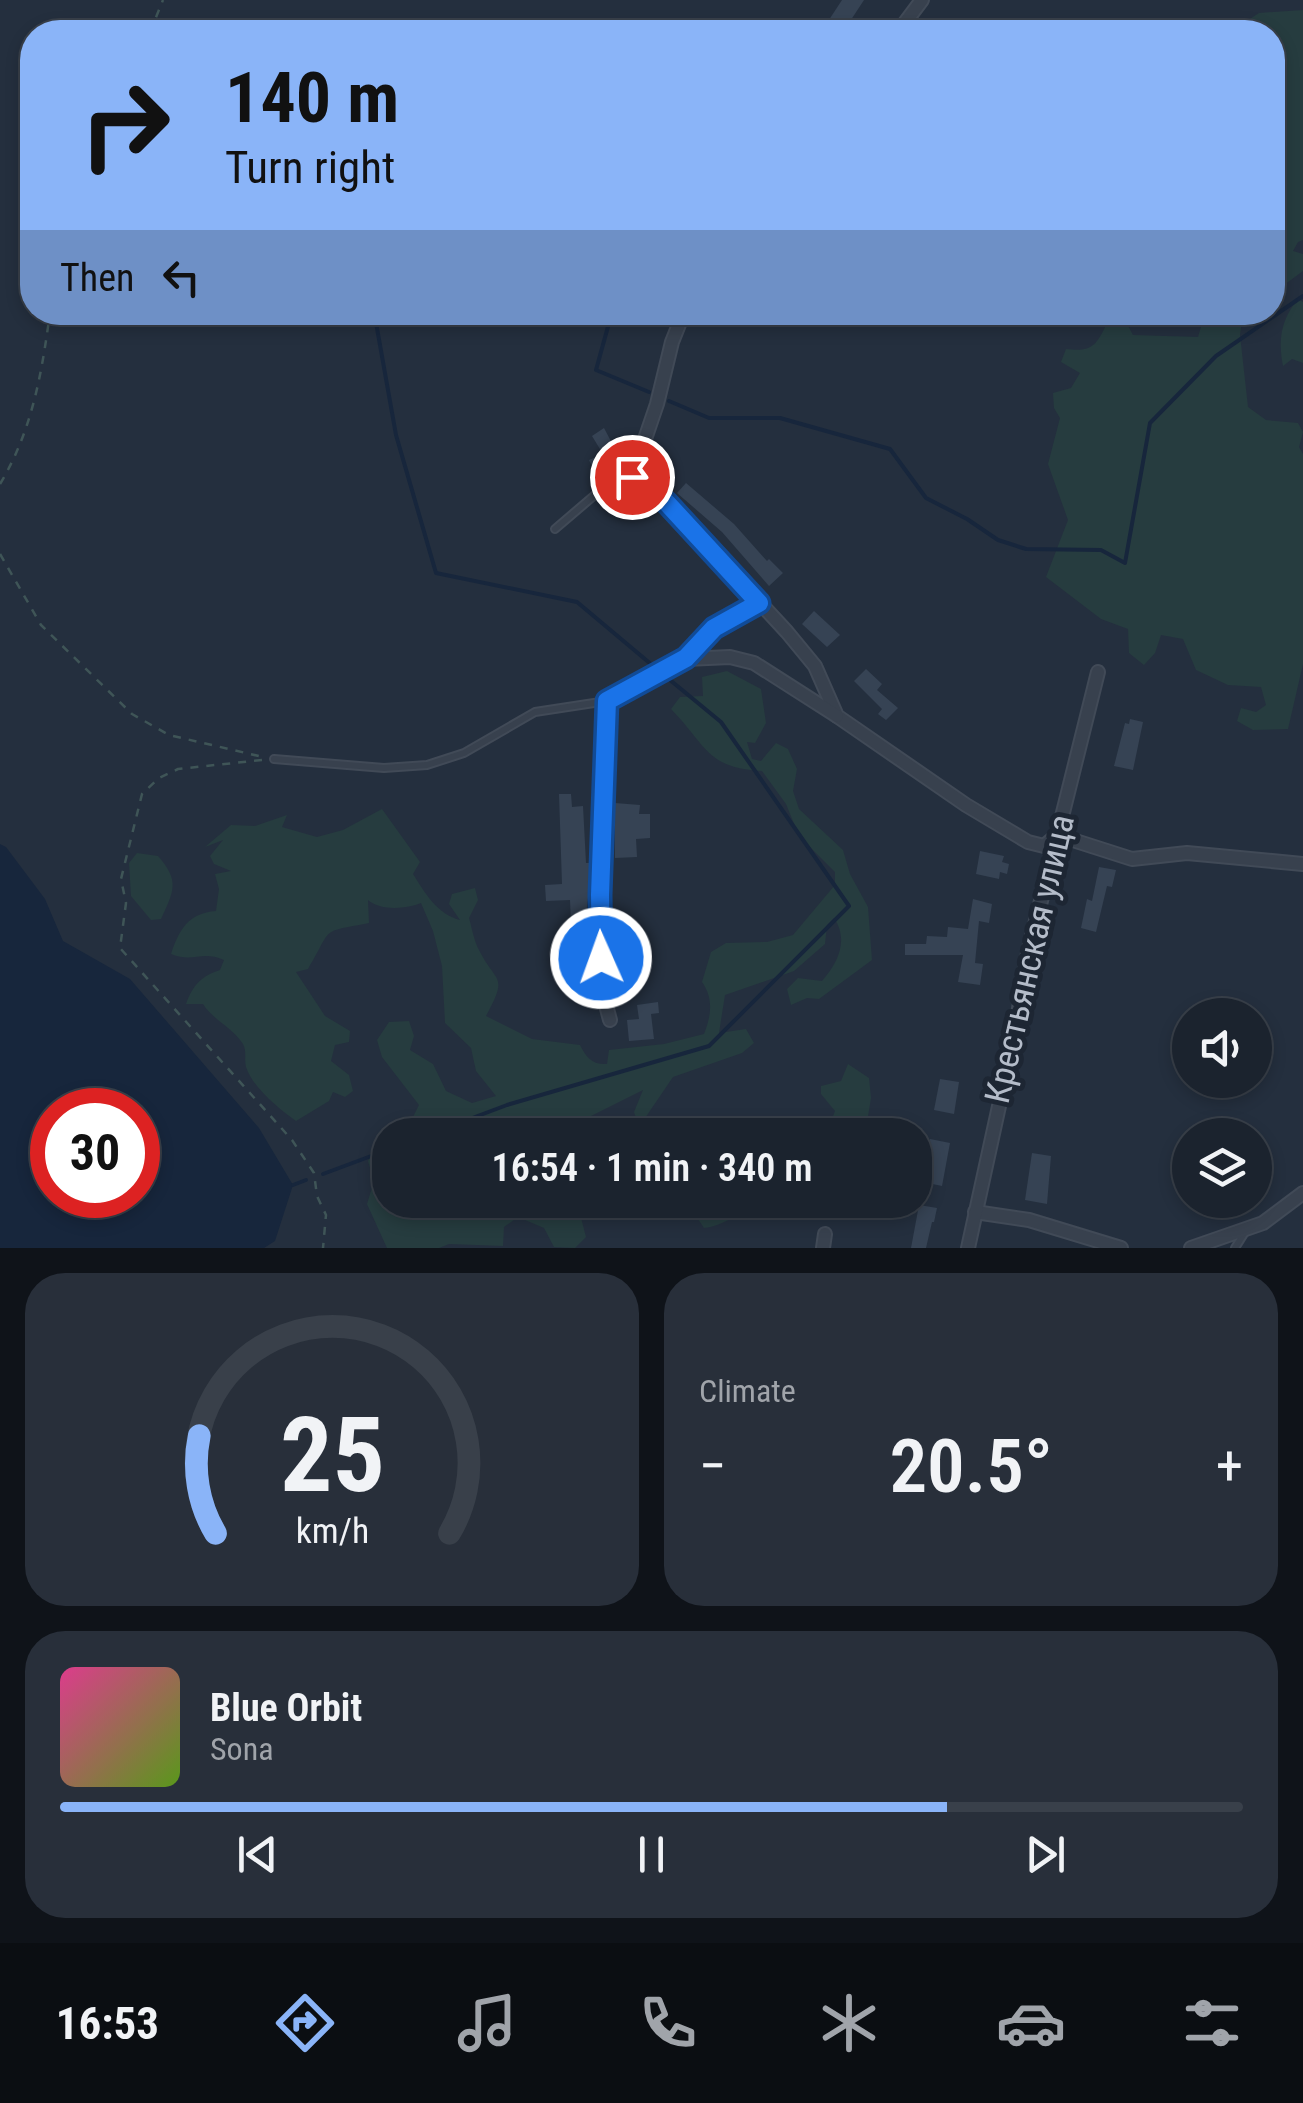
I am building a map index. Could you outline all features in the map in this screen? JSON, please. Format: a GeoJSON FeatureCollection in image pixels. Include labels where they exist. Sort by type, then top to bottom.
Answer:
{"type":"FeatureCollection","features":[{"type":"Feature","properties":{"kind":"street"},"geometry":{"type":"LineString","coordinates":[[679,325],[632,477],[666,502],[814,666],[837,716]]}},
{"type":"Feature","properties":{"kind":"street"},"geometry":{"type":"LineString","coordinates":[[610,1020],[602,990],[600,895],[607,701],[686,658],[730,657],[754,663],[966,806],[1028,842],[1044,846],[1058,835],[1132,859],[1187,853],[1303,864]]}},
{"type":"Feature","properties":{"kind":"street","name":"Крестьянская улица"},"geometry":{"type":"LineString","coordinates":[[968,1248],[1028,953],[1098,672]]}},
{"type":"Feature","properties":{"kind":"street"},"geometry":{"type":"LineString","coordinates":[[1191,1248],[1263,1224],[1303,1193]]}},
{"type":"Feature","properties":{"kind":"street"},"geometry":{"type":"LineString","coordinates":[[975,1212],[1030,1220],[1121,1248]]}},
{"type":"Feature","properties":{"kind":"lane"},"geometry":{"type":"LineString","coordinates":[[555,529],[610,482],[632,477]]}},
{"type":"Feature","properties":{"kind":"lane"},"geometry":{"type":"LineString","coordinates":[[686,658],[714,628],[759,603]]}},
{"type":"Feature","properties":{"kind":"lane"},"geometry":{"type":"LineString","coordinates":[[274,759],[384,768],[427,765],[464,753],[535,712],[607,701]]}},
{"type":"Feature","properties":{"kind":"lane"},"geometry":{"type":"LineString","coordinates":[[1235,1248],[1247,1230]]}},
{"type":"Feature","properties":{"kind":"path"},"geometry":{"type":"LineString","coordinates":[[0,484],[19,453],[42,376],[48,325]]}},
{"type":"Feature","properties":{"kind":"path"},"geometry":{"type":"LineString","coordinates":[[0,554],[41,625],[132,714],[169,735],[274,759]]}},
{"type":"Feature","properties":{"kind":"path"},"geometry":{"type":"LineString","coordinates":[[274,759],[178,769],[159,778],[142,794],[121,879],[126,903],[120,948],[292,1140],[314,1173],[317,1196],[326,1215],[324,1248]]}},
{"type":"Feature","properties":{"kind":"green space"},"geometry":{"type":"Polygon","coordinates":[[[1303,10],[1303,240],[1293,251],[1303,254],[1303,271],[1285,284],[1285,20],[1248,20],[1259,13],[1303,10]]]}},
{"type":"Feature","properties":{"kind":"green space"},"geometry":{"type":"Polygon","coordinates":[[[1298,299],[1303,302],[1303,363],[1292,359],[1283,366],[1282,330],[1298,299]]]}},
{"type":"Feature","properties":{"kind":"green space"},"geometry":{"type":"Polygon","coordinates":[[[1106,325],[1128,325],[1133,335],[1198,337],[1202,325],[1241,325],[1248,407],[1266,420],[1298,423],[1303,432],[1299,447],[1303,454],[1303,664],[1288,729],[1253,730],[1237,721],[1241,708],[1256,712],[1266,705],[1261,687],[1228,685],[1196,670],[1183,639],[1161,635],[1155,653],[1144,665],[1129,653],[1128,629],[1101,619],[1046,577],[1068,520],[1048,464],[1060,418],[1054,408],[1053,393],[1071,388],[1080,373],[1061,362],[1066,349],[1087,349],[1106,325]]]}},
{"type":"Feature","properties":{"kind":"green space"},"geometry":{"type":"Polygon","coordinates":[[[727,671],[761,689],[766,723],[755,743],[747,742],[752,759],[761,761],[776,743],[788,749],[797,769],[793,791],[799,809],[843,850],[850,874],[868,907],[872,960],[819,999],[807,998],[791,1005],[787,989],[798,978],[822,981],[837,959],[841,935],[834,918],[827,925],[825,944],[794,971],[725,995],[719,1033],[746,1029],[754,1043],[742,1053],[673,1077],[645,1118],[636,1118],[634,1112],[643,1090],[587,1118],[412,1118],[419,1105],[382,1057],[377,1040],[389,1022],[409,1021],[414,1036],[410,1050],[433,1064],[446,1091],[472,1103],[496,1096],[476,1071],[471,1048],[445,1023],[442,966],[421,903],[394,908],[368,900],[369,923],[329,934],[308,969],[296,972],[325,1016],[350,1031],[349,1042],[335,1045],[331,1061],[349,1075],[353,1091],[345,1097],[333,1092],[329,1101],[296,1121],[254,1083],[239,1038],[203,1004],[186,1004],[198,982],[220,970],[224,960],[171,954],[186,924],[198,915],[216,911],[219,889],[215,874],[231,871],[214,864],[210,856],[223,840],[205,847],[231,825],[255,826],[287,815],[282,827],[317,837],[343,830],[382,809],[420,862],[413,874],[438,908],[460,920],[449,904],[452,894],[475,888],[478,900],[469,918],[477,946],[498,980],[497,993],[486,1016],[532,1039],[580,1045],[590,1059],[602,1064],[607,1064],[609,1050],[664,1044],[704,1034],[710,1008],[702,982],[711,952],[726,943],[767,942],[793,935],[835,885],[835,872],[799,836],[786,804],[762,771],[718,760],[671,709],[680,697],[703,696],[702,677],[727,671]]]}},
{"type":"Feature","properties":{"kind":"green space"},"geometry":{"type":"Polygon","coordinates":[[[137,853],[158,856],[170,872],[172,893],[161,919],[151,920],[131,896],[129,863],[137,853]]]}},
{"type":"Feature","properties":{"kind":"green space"},"geometry":{"type":"Polygon","coordinates":[[[848,1064],[869,1078],[868,1118],[832,1118],[835,1111],[821,1094],[821,1086],[841,1081],[848,1064]]]}},
{"type":"Feature","properties":{"kind":"green space"},"geometry":{"type":"Polygon","coordinates":[[[372,1188],[372,1215],[367,1204],[372,1188]]]}},
{"type":"Feature","properties":{"kind":"green space"},"geometry":{"type":"Polygon","coordinates":[[[373,1218],[517,1218],[504,1227],[503,1246],[387,1248],[373,1218]]]}},
{"type":"Feature","properties":{"kind":"green space"},"geometry":{"type":"Polygon","coordinates":[[[520,1218],[581,1218],[586,1237],[575,1248],[554,1247],[544,1228],[520,1218]]]}},
{"type":"Feature","properties":{"kind":"green space"},"geometry":{"type":"Polygon","coordinates":[[[697,1218],[733,1218],[722,1223],[704,1228],[697,1218]]]}},
{"type":"Feature","properties":{"kind":"water"},"geometry":{"type":"Polygon","coordinates":[[[0,844],[45,899],[63,941],[130,979],[259,1128],[293,1185],[275,1241],[264,1248],[0,1248],[0,844]]]}},
{"type":"Feature","properties":{"kind":"building"},"geometry":{"type":"Polygon","coordinates":[[[842,0],[864,0],[851,20],[829,20],[842,0]]]}},
{"type":"Feature","properties":{"kind":"building"},"geometry":{"type":"Polygon","coordinates":[[[604,428],[623,464],[596,475],[589,460],[603,454],[592,436],[604,428]]]}},
{"type":"Feature","properties":{"kind":"building"},"geometry":{"type":"Polygon","coordinates":[[[686,483],[783,573],[769,586],[722,532],[677,493],[686,483]]]}},
{"type":"Feature","properties":{"kind":"building"},"geometry":{"type":"Polygon","coordinates":[[[814,611],[840,635],[827,647],[802,624],[814,611]]]}},
{"type":"Feature","properties":{"kind":"building"},"geometry":{"type":"Polygon","coordinates":[[[866,669],[882,684],[877,690],[898,708],[886,720],[878,714],[882,709],[854,681],[866,669]]]}},
{"type":"Feature","properties":{"kind":"building"},"geometry":{"type":"Polygon","coordinates":[[[1130,719],[1143,722],[1133,770],[1114,766],[1125,723],[1129,724],[1130,719]]]}},
{"type":"Feature","properties":{"kind":"building"},"geometry":{"type":"Polygon","coordinates":[[[559,794],[571,794],[572,807],[583,806],[590,881],[586,915],[581,916],[581,939],[562,939],[563,924],[571,924],[570,900],[546,901],[545,885],[562,884],[559,794]]]}},
{"type":"Feature","properties":{"kind":"building"},"geometry":{"type":"Polygon","coordinates":[[[615,803],[640,805],[639,814],[650,814],[650,838],[636,839],[637,857],[615,858],[615,803]]]}},
{"type":"Feature","properties":{"kind":"building"},"geometry":{"type":"Polygon","coordinates":[[[980,851],[1004,856],[1002,862],[1009,864],[1007,874],[1000,872],[999,879],[976,874],[980,851]]]}},
{"type":"Feature","properties":{"kind":"building"},"geometry":{"type":"Polygon","coordinates":[[[1099,867],[1116,870],[1112,887],[1107,886],[1096,932],[1081,928],[1099,867]]]}},
{"type":"Feature","properties":{"kind":"building"},"geometry":{"type":"Polygon","coordinates":[[[973,899],[992,904],[989,923],[979,921],[975,963],[983,964],[980,985],[958,982],[963,955],[905,955],[905,944],[926,944],[927,936],[947,937],[948,927],[968,929],[973,899]]]}},
{"type":"Feature","properties":{"kind":"building"},"geometry":{"type":"Polygon","coordinates":[[[658,1002],[659,1013],[651,1014],[654,1039],[629,1041],[627,1020],[639,1019],[637,1005],[658,1002]]]}},
{"type":"Feature","properties":{"kind":"building"},"geometry":{"type":"Polygon","coordinates":[[[940,1079],[959,1082],[954,1114],[934,1110],[940,1079]]]}},
{"type":"Feature","properties":{"kind":"building"},"geometry":{"type":"Polygon","coordinates":[[[932,1139],[950,1143],[942,1186],[932,1184],[932,1139]]]}},
{"type":"Feature","properties":{"kind":"building"},"geometry":{"type":"Polygon","coordinates":[[[1032,1153],[1051,1156],[1047,1204],[1025,1200],[1032,1153]]]}},
{"type":"Feature","properties":{"kind":"building"},"geometry":{"type":"Polygon","coordinates":[[[932,1207],[937,1208],[926,1248],[911,1248],[917,1218],[932,1218],[932,1207]]]}},
{"type":"Feature","properties":{"kind":"waterway"},"geometry":{"type":"LineString","coordinates":[[1285,308],[1303,296]]}},
{"type":"Feature","properties":{"kind":"waterway"},"geometry":{"type":"LineString","coordinates":[[376,325],[396,435],[436,573],[577,602],[652,665]]}},
{"type":"Feature","properties":{"kind":"waterway"},"geometry":{"type":"LineString","coordinates":[[608,325],[596,370],[649,392]]}},
{"type":"Feature","properties":{"kind":"waterway"},"geometry":{"type":"LineString","coordinates":[[669,401],[709,418],[780,418],[890,449],[926,498],[998,540],[1026,549],[1101,550],[1125,563],[1150,423],[1216,356],[1261,325]]}},
{"type":"Feature","properties":{"kind":"waterway"},"geometry":{"type":"LineString","coordinates":[[472,1118],[709,1046],[849,906],[721,722],[670,680]]}},
{"type":"Feature","properties":{"kind":"waterway"},"geometry":{"type":"LineString","coordinates":[[323,1174],[372,1156]]}},
{"type":"Feature","properties":{"kind":"waterway"},"geometry":{"type":"LineString","coordinates":[[293,1185],[306,1180]]}},
{"type":"Feature","properties":{"kind":"route"},"geometry":{"type":"LineString","coordinates":[[601,958],[607,701],[686,658],[714,628],[759,603],[666,502],[632,477]]}}]}
